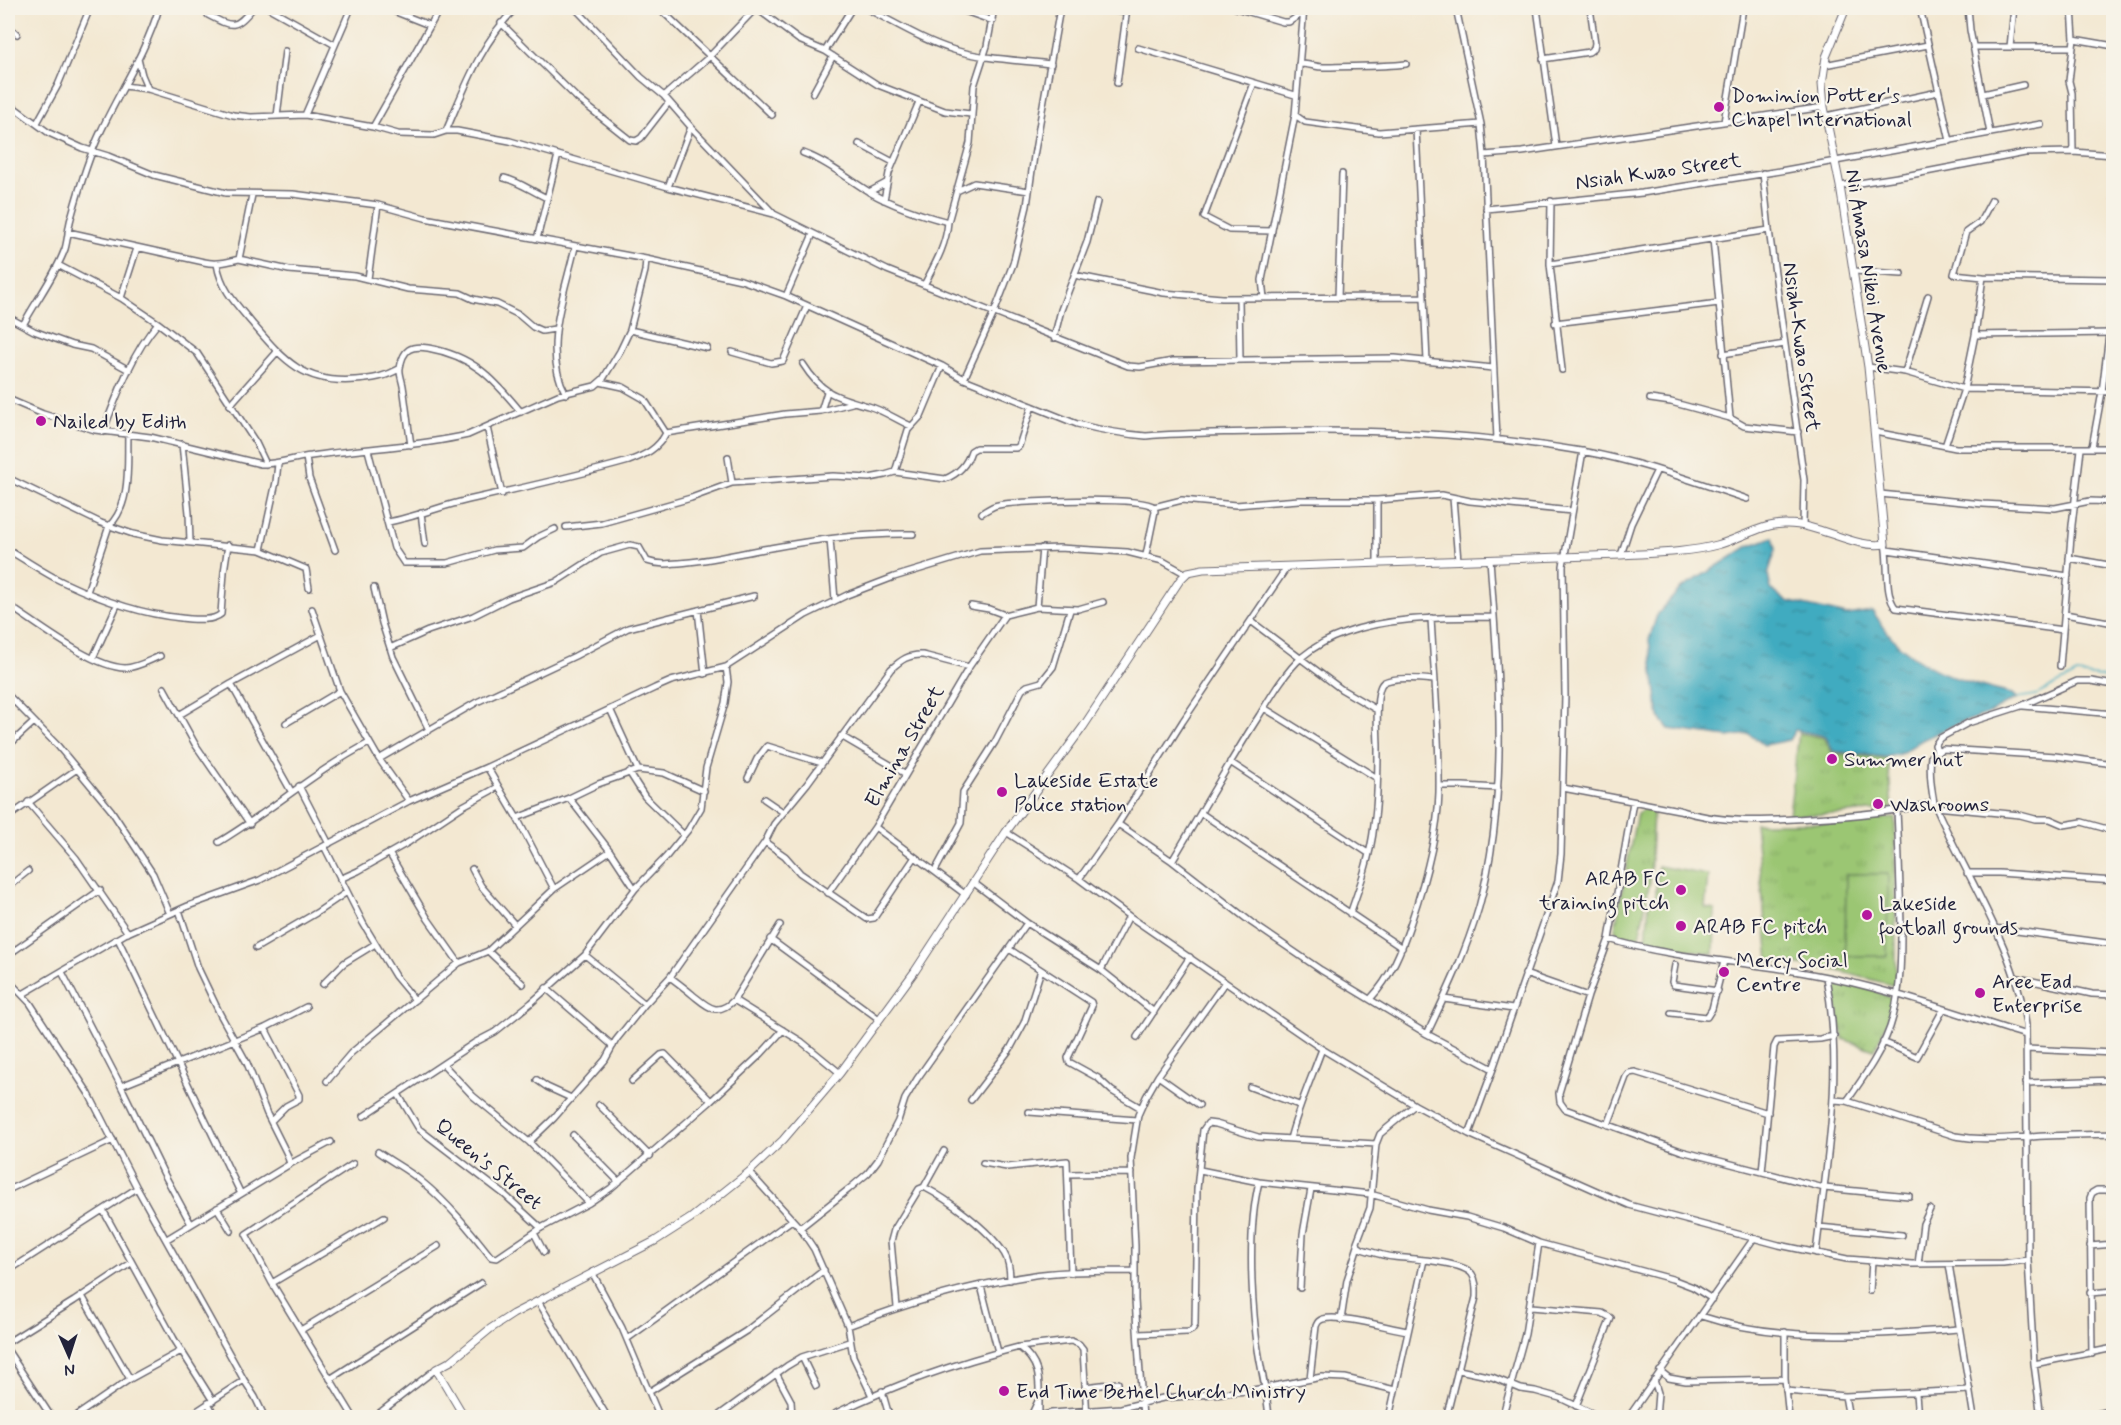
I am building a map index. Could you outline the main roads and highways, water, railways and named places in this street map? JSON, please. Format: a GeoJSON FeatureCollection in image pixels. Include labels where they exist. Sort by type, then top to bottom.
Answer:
{"type":"FeatureCollection","features":[{"type":"Feature","properties":{"kind":"water"},"geometry":{"type":"Polygon","coordinates":[[[1773,537],[1776,549],[1768,574],[1771,589],[1786,601],[1847,615],[1872,611],[1897,643],[1926,664],[1954,677],[2012,694],[2017,698],[1987,714],[1952,726],[1922,740],[1900,754],[1885,757],[1833,751],[1826,736],[1795,730],[1789,740],[1764,745],[1749,734],[1728,737],[1669,729],[1659,717],[1649,640],[1657,615],[1679,590],[1749,546],[1773,537]]]}},
{"type":"Feature","properties":{"kind":"waterway"},"geometry":{"type":"LineString","coordinates":[[2017,698],[2036,695],[2077,674],[2114,679]]}},
{"type":"Feature","properties":{"kind":"place","name":"Dominion Potter's Chapel International"},"geometry":{"type":"Point","coordinates":[1719,107]}},
{"type":"Feature","properties":{"kind":"place","name":"Nailed by Edith"},"geometry":{"type":"Point","coordinates":[41,421]}},
{"type":"Feature","properties":{"kind":"place","name":"Summer hut"},"geometry":{"type":"Point","coordinates":[1832,759]}},
{"type":"Feature","properties":{"kind":"place","name":"Lakeside Estate Police station"},"geometry":{"type":"Point","coordinates":[1002,792]}},
{"type":"Feature","properties":{"kind":"place","name":"Washrooms"},"geometry":{"type":"Point","coordinates":[1878,804]}},
{"type":"Feature","properties":{"kind":"place","name":"ARAB FC training pitch"},"geometry":{"type":"Point","coordinates":[1681,890]}},
{"type":"Feature","properties":{"kind":"place","name":"Lakeside football grounds"},"geometry":{"type":"Point","coordinates":[1867,915]}},
{"type":"Feature","properties":{"kind":"place","name":"ARAB FC pitch"},"geometry":{"type":"Point","coordinates":[1681,926]}},
{"type":"Feature","properties":{"kind":"place","name":"Mercy Social Centre"},"geometry":{"type":"Point","coordinates":[1724,972]}},
{"type":"Feature","properties":{"kind":"place","name":"Aree Ead Enterprise"},"geometry":{"type":"Point","coordinates":[1980,993]}},
{"type":"Feature","properties":{"kind":"place","name":"End Time Bethel Church Ministry"},"geometry":{"type":"Point","coordinates":[1004,1391]}}]}
